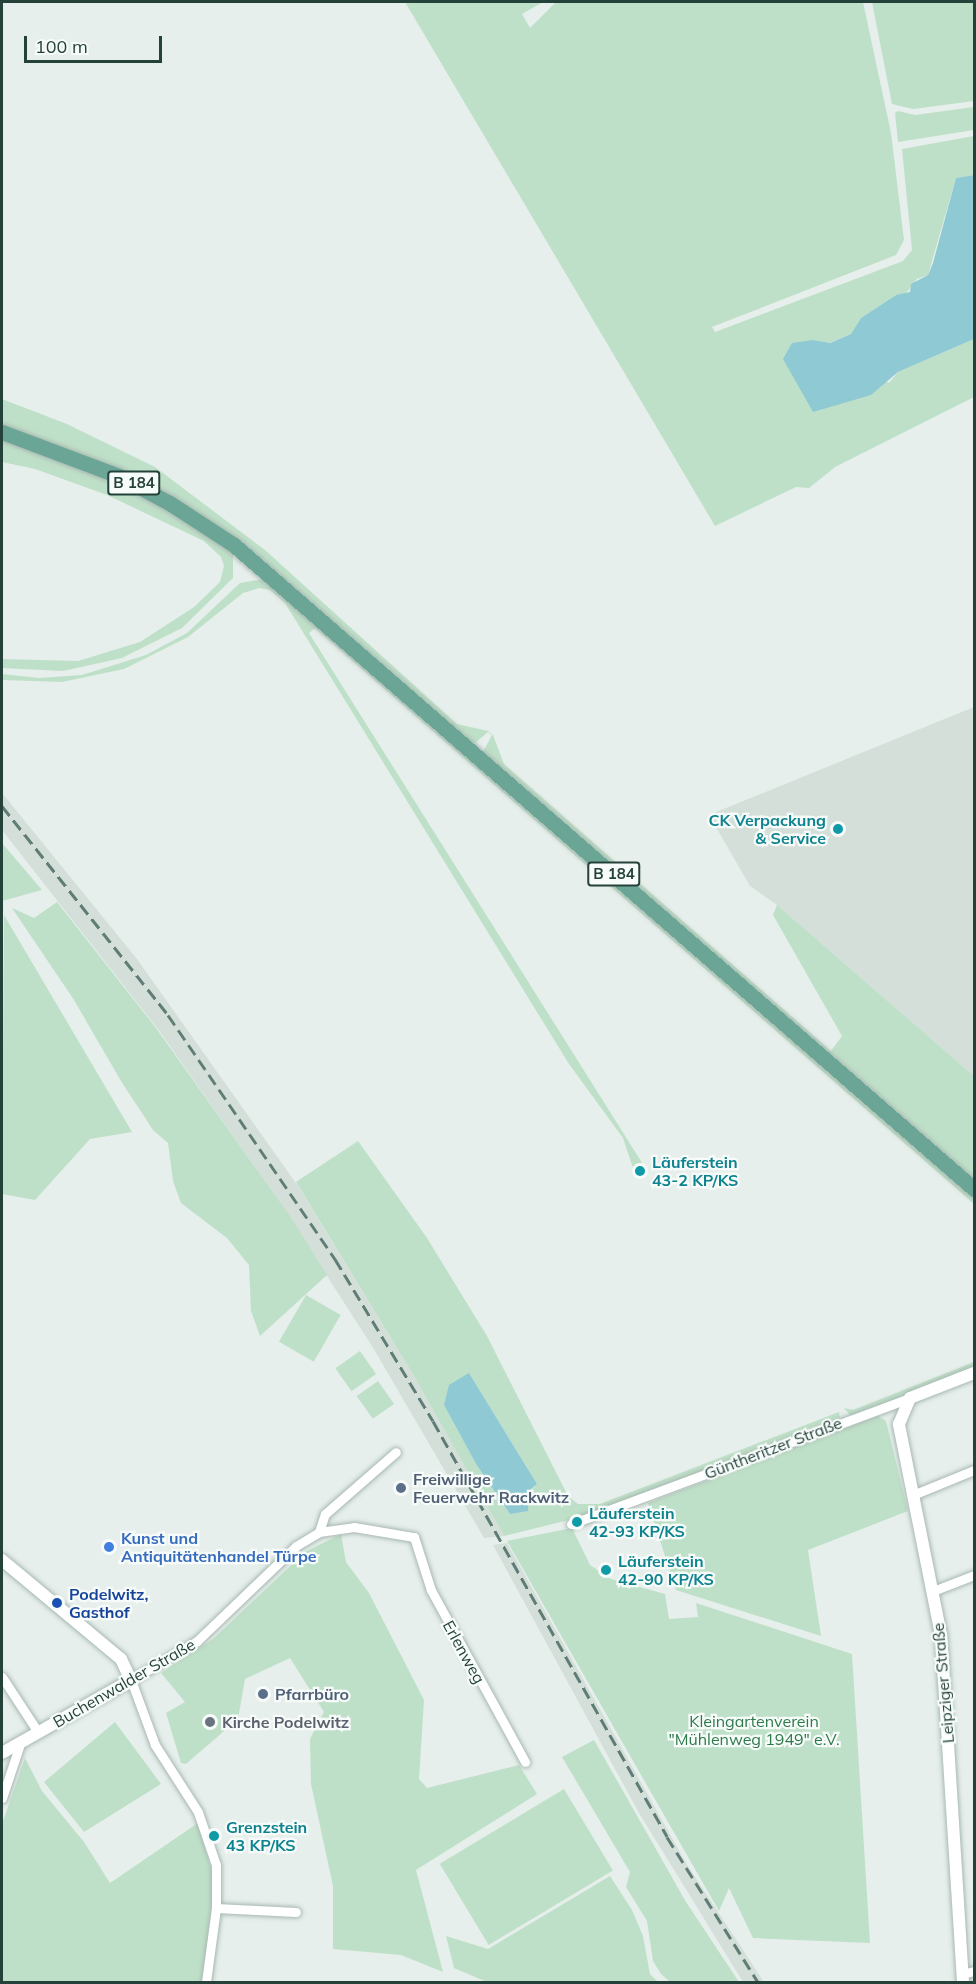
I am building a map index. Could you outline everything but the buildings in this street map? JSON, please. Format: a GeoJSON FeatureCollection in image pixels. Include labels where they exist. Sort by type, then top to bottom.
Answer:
{"type":"FeatureCollection","features":[{"type":"Feature","properties":{"kind":"main road","name":"B 184"},"geometry":{"type":"LineString","coordinates":[[2,432],[91,463],[144,489],[214,531],[253,561],[975,1189]]}},
{"type":"Feature","properties":{"kind":"street","name":"Güntheritzer Straße"},"geometry":{"type":"LineString","coordinates":[[571,1524],[975,1373]]}},
{"type":"Feature","properties":{"kind":"street","name":"Leipziger Straße"},"geometry":{"type":"LineString","coordinates":[[910,1398],[899,1424],[915,1494],[942,1646],[967,1976]]}},
{"type":"Feature","properties":{"kind":"street","name":"Buchenwalder Straße"},"geometry":{"type":"LineString","coordinates":[[319,1532],[325,1514],[396,1452]]}},
{"type":"Feature","properties":{"kind":"street"},"geometry":{"type":"LineString","coordinates":[[915,1494],[975,1470]]}},
{"type":"Feature","properties":{"kind":"street","name":"Buchenwalder Straße"},"geometry":{"type":"LineString","coordinates":[[2,1753],[197,1641],[296,1546],[319,1532],[354,1527],[414,1538]]}},
{"type":"Feature","properties":{"kind":"street","name":"Erlenweg"},"geometry":{"type":"LineString","coordinates":[[414,1538],[431,1590],[525,1762]]}},
{"type":"Feature","properties":{"kind":"street"},"geometry":{"type":"LineString","coordinates":[[2,1560],[121,1659],[155,1745],[198,1812],[216,1865],[216,1908],[206,1983]]}},
{"type":"Feature","properties":{"kind":"street"},"geometry":{"type":"LineString","coordinates":[[933,1591],[975,1575]]}},
{"type":"Feature","properties":{"kind":"street"},"geometry":{"type":"LineString","coordinates":[[2,1677],[38,1732]]}},
{"type":"Feature","properties":{"kind":"street"},"geometry":{"type":"LineString","coordinates":[[2,1798],[21,1741]]}},
{"type":"Feature","properties":{"kind":"street"},"geometry":{"type":"LineString","coordinates":[[216,1908],[296,1912]]}},
{"type":"Feature","properties":{"kind":"shaded area"},"geometry":{"type":"Polygon","coordinates":[[[974,707],[974,1076],[777,905],[750,886],[709,815],[974,707]]]}},
{"type":"Feature","properties":{"kind":"shaded area"},"geometry":{"type":"Polygon","coordinates":[[[2,793],[137,959],[298,1186],[411,1371],[504,1536],[484,1538],[372,1346],[280,1203],[160,1032],[2,830],[2,793]]]}},
{"type":"Feature","properties":{"kind":"shaded area"},"geometry":{"type":"Polygon","coordinates":[[[507,1543],[686,1863],[764,1982],[743,1982],[639,1813],[493,1545],[507,1543]]]}},
{"type":"Feature","properties":{"kind":"green space"},"geometry":{"type":"Polygon","coordinates":[[[405,2],[543,2],[522,14],[530,28],[556,2],[863,2],[891,133],[904,240],[896,255],[712,327],[715,332],[903,261],[912,250],[902,149],[974,136],[974,175],[956,178],[928,275],[917,279],[904,296],[896,295],[861,318],[851,334],[829,343],[813,340],[889,383],[898,372],[974,339],[974,397],[835,467],[809,488],[796,487],[715,526],[405,2]]]}},
{"type":"Feature","properties":{"kind":"green space"},"geometry":{"type":"Polygon","coordinates":[[[872,2],[974,2],[974,101],[913,109],[892,104],[872,2]]]}},
{"type":"Feature","properties":{"kind":"green space"},"geometry":{"type":"Polygon","coordinates":[[[974,107],[974,130],[898,142],[895,113],[898,111],[915,115],[974,107]]]}},
{"type":"Feature","properties":{"kind":"green space"},"geometry":{"type":"Polygon","coordinates":[[[2,399],[67,424],[155,467],[265,550],[457,724],[488,731],[493,735],[504,764],[831,1051],[842,1036],[773,915],[777,905],[974,1076],[974,1182],[483,752],[492,735],[488,732],[474,744],[256,556],[123,471],[2,425],[2,399]]]}},
{"type":"Feature","properties":{"kind":"green space"},"geometry":{"type":"Polygon","coordinates":[[[2,437],[40,448],[171,508],[233,553],[233,578],[182,628],[122,658],[63,671],[2,668],[2,659],[78,661],[140,642],[194,607],[220,582],[224,566],[221,557],[204,541],[107,495],[35,469],[2,462],[2,437]]]}},
{"type":"Feature","properties":{"kind":"green space"},"geometry":{"type":"Polygon","coordinates":[[[264,579],[974,1196],[974,1204],[315,628],[309,633],[644,1166],[634,1171],[623,1138],[569,1064],[285,603],[270,590],[259,588],[243,593],[188,637],[124,669],[62,682],[2,680],[2,674],[39,678],[82,675],[146,655],[187,633],[240,583],[264,579]]]}},
{"type":"Feature","properties":{"kind":"green space"},"geometry":{"type":"Polygon","coordinates":[[[2,843],[42,890],[2,901],[2,843]]]}},
{"type":"Feature","properties":{"kind":"green space"},"geometry":{"type":"Polygon","coordinates":[[[57,902],[156,1028],[292,1219],[327,1275],[260,1336],[251,1311],[249,1265],[227,1238],[181,1203],[173,1181],[168,1143],[153,1130],[121,1081],[74,1000],[12,908],[34,918],[57,902]]]}},
{"type":"Feature","properties":{"kind":"green space"},"geometry":{"type":"Polygon","coordinates":[[[4,915],[132,1132],[90,1139],[35,1200],[2,1194],[4,915]]]}},
{"type":"Feature","properties":{"kind":"green space"},"geometry":{"type":"Polygon","coordinates":[[[358,1141],[427,1238],[487,1336],[568,1496],[578,1504],[600,1504],[839,1412],[840,1418],[593,1514],[504,1536],[411,1371],[296,1182],[358,1141]],[[469,1373],[444,1405],[476,1464],[510,1514],[537,1484],[469,1373]]]}},
{"type":"Feature","properties":{"kind":"green space"},"geometry":{"type":"Polygon","coordinates":[[[306,1295],[341,1315],[314,1362],[279,1342],[306,1295]]]}},
{"type":"Feature","properties":{"kind":"green space"},"geometry":{"type":"Polygon","coordinates":[[[360,1351],[376,1374],[351,1391],[335,1368],[360,1351]]]}},
{"type":"Feature","properties":{"kind":"green space"},"geometry":{"type":"Polygon","coordinates":[[[974,1362],[974,1368],[851,1416],[844,1408],[853,1410],[974,1362]]]}},
{"type":"Feature","properties":{"kind":"green space"},"geometry":{"type":"Polygon","coordinates":[[[378,1381],[394,1404],[373,1419],[357,1396],[378,1381]]]}},
{"type":"Feature","properties":{"kind":"green space"},"geometry":{"type":"Polygon","coordinates":[[[878,1416],[886,1421],[908,1511],[808,1550],[821,1636],[676,1590],[648,1503],[878,1416]]]}},
{"type":"Feature","properties":{"kind":"green space","name":"Kleingartenverein \"Mühlenweg 1949\" e.V."},"geometry":{"type":"Polygon","coordinates":[[[572,1528],[590,1565],[611,1579],[665,1594],[669,1619],[698,1617],[696,1603],[852,1654],[870,1943],[753,1938],[729,1888],[719,1911],[507,1541],[572,1528]]]}},
{"type":"Feature","properties":{"kind":"green space"},"geometry":{"type":"Polygon","coordinates":[[[341,1534],[346,1562],[369,1593],[424,1700],[419,1779],[427,1788],[519,1765],[537,1794],[416,1870],[443,1972],[401,1955],[333,1949],[333,1886],[311,1784],[310,1739],[324,1712],[290,1658],[245,1679],[238,1719],[186,1764],[181,1763],[166,1713],[185,1702],[161,1673],[213,1639],[305,1552],[341,1534]]]}},
{"type":"Feature","properties":{"kind":"green space"},"geometry":{"type":"Polygon","coordinates":[[[115,1722],[161,1784],[84,1832],[44,1782],[115,1722]]]}},
{"type":"Feature","properties":{"kind":"green space"},"geometry":{"type":"Polygon","coordinates":[[[594,1740],[686,1902],[739,1982],[670,1982],[661,1974],[653,1961],[647,1921],[626,1887],[630,1872],[562,1757],[594,1740]]]}},
{"type":"Feature","properties":{"kind":"green space"},"geometry":{"type":"Polygon","coordinates":[[[25,1758],[42,1791],[84,1842],[110,1883],[198,1823],[214,1880],[204,1982],[2,1982],[2,1824],[25,1758]]]}},
{"type":"Feature","properties":{"kind":"green space"},"geometry":{"type":"Polygon","coordinates":[[[564,1789],[613,1870],[489,1945],[440,1864],[564,1789]]]}},
{"type":"Feature","properties":{"kind":"green space"},"geometry":{"type":"Polygon","coordinates":[[[610,1876],[632,1910],[643,1936],[650,1974],[658,1982],[487,1982],[454,1968],[446,1936],[488,1949],[610,1876]]]}},
{"type":"Feature","properties":{"kind":"water"},"geometry":{"type":"Polygon","coordinates":[[[974,175],[974,339],[898,372],[871,395],[813,412],[783,359],[792,343],[813,340],[830,343],[851,334],[861,318],[896,295],[910,292],[911,284],[928,275],[933,263],[956,178],[974,175]]]}},
{"type":"Feature","properties":{"kind":"water"},"geometry":{"type":"Polygon","coordinates":[[[469,1373],[537,1484],[529,1491],[528,1511],[510,1514],[476,1464],[444,1405],[449,1385],[469,1373]]]}},
{"type":"Feature","properties":{"kind":"railway"},"geometry":{"type":"LineString","coordinates":[[2,806],[168,1015],[335,1259],[433,1421],[667,1837],[758,1982]]}},
{"type":"Feature","properties":{"kind":"place","name":"CK Verpackung & Service"},"geometry":{"type":"Point","coordinates":[838,829]}},
{"type":"Feature","properties":{"kind":"place","name":"Läuferstein 43-2 KP/KS"},"geometry":{"type":"Point","coordinates":[640,1171]}},
{"type":"Feature","properties":{"kind":"place","name":"Freiwillige Feuerwehr Rackwitz"},"geometry":{"type":"Point","coordinates":[401,1488]}},
{"type":"Feature","properties":{"kind":"place","name":"Läuferstein 42-93 KP/KS"},"geometry":{"type":"Point","coordinates":[577,1522]}},
{"type":"Feature","properties":{"kind":"place","name":"Kunst und Antiquitätenhandel Türpe"},"geometry":{"type":"Point","coordinates":[109,1547]}},
{"type":"Feature","properties":{"kind":"place","name":"Läuferstein 42-90 KP/KS"},"geometry":{"type":"Point","coordinates":[606,1570]}},
{"type":"Feature","properties":{"kind":"place","name":"Podelwitz, Gasthof"},"geometry":{"type":"Point","coordinates":[57,1603]}},
{"type":"Feature","properties":{"kind":"place","name":"Pfarrbüro"},"geometry":{"type":"Point","coordinates":[263,1694]}},
{"type":"Feature","properties":{"kind":"place","name":"Kirche Podelwitz"},"geometry":{"type":"Point","coordinates":[210,1722]}},
{"type":"Feature","properties":{"kind":"place","name":"Grenzstein 43 KP/KS"},"geometry":{"type":"Point","coordinates":[214,1836]}}]}
